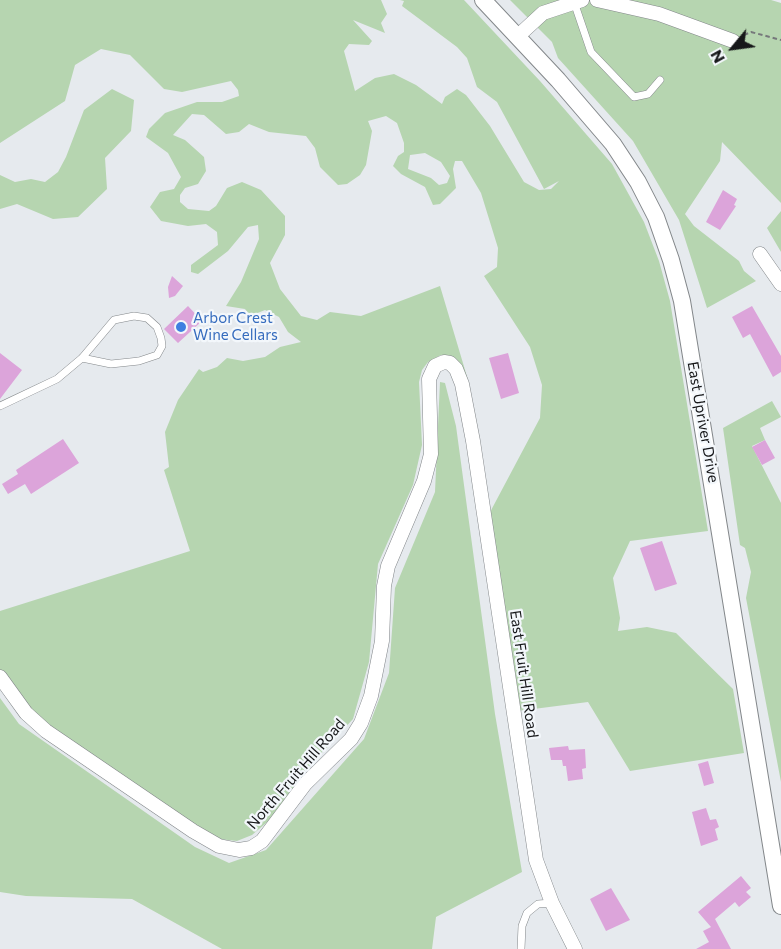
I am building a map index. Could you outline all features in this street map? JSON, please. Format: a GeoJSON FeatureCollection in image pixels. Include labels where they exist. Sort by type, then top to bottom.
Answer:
{"type":"FeatureCollection","features":[{"type":"Feature","properties":{"kind":"street","name":"East Upriver Drive"},"geometry":{"type":"LineString","coordinates":[[483,0],[518,36],[613,144],[638,182],[656,217],[671,260],[684,312],[780,898]]}},
{"type":"Feature","properties":{"kind":"street"},"geometry":{"type":"LineString","coordinates":[[597,0],[659,14],[733,40]]}},
{"type":"Feature","properties":{"kind":"street"},"geometry":{"type":"LineString","coordinates":[[518,36],[543,13],[578,1]]}},
{"type":"Feature","properties":{"kind":"street"},"geometry":{"type":"LineString","coordinates":[[760,254],[781,284]]}},
{"type":"Feature","properties":{"kind":"street","name":"North Fruit Hill Road"},"geometry":{"type":"LineString","coordinates":[[0,677],[26,713],[75,750],[219,846],[238,850],[251,848],[272,830],[305,784],[351,739],[361,723],[371,696],[382,641],[384,586],[388,566],[424,481],[430,454],[429,379],[435,366],[444,362],[456,369],[465,397]]}},
{"type":"Feature","properties":{"kind":"street","name":"East Fruit Hill Road"},"geometry":{"type":"LineString","coordinates":[[465,397],[528,820],[536,860],[552,903],[574,949]]}},
{"type":"Feature","properties":{"kind":"lane"},"geometry":{"type":"LineString","coordinates":[[578,1],[596,59],[634,97],[648,94],[660,80]]}},
{"type":"Feature","properties":{"kind":"lane"},"geometry":{"type":"LineString","coordinates":[[0,406],[57,379],[82,358],[105,328],[121,317],[147,318],[157,327],[161,338],[162,346],[157,355],[139,361],[111,364],[82,358]]}},
{"type":"Feature","properties":{"kind":"lane"},"geometry":{"type":"LineString","coordinates":[[521,949],[522,926],[527,913],[538,904],[552,903]]}},
{"type":"Feature","properties":{"kind":"path"},"geometry":{"type":"LineString","coordinates":[[733,40],[751,32],[781,40]]}},
{"type":"Feature","properties":{"kind":"green space"},"geometry":{"type":"Polygon","coordinates":[[[0,0],[381,0],[387,14],[381,23],[385,33],[353,20],[372,41],[369,45],[349,44],[344,51],[355,91],[375,78],[394,74],[416,85],[442,104],[445,97],[457,89],[466,95],[490,126],[524,182],[539,190],[551,189],[559,181],[544,189],[497,102],[477,87],[467,58],[457,47],[402,6],[404,1],[400,0],[464,0],[540,81],[612,164],[644,222],[659,261],[670,301],[708,531],[630,541],[613,578],[620,618],[618,631],[647,627],[676,633],[733,689],[744,753],[630,771],[588,702],[518,711],[488,516],[540,418],[542,385],[530,347],[484,276],[497,267],[498,248],[481,193],[462,161],[455,161],[453,169],[456,188],[440,204],[433,205],[425,187],[401,174],[393,166],[398,156],[404,152],[404,143],[397,123],[386,116],[368,121],[372,131],[366,165],[360,175],[347,184],[338,185],[320,167],[315,148],[306,136],[269,132],[249,124],[239,132],[226,134],[204,115],[192,114],[173,135],[185,140],[204,157],[206,171],[198,184],[185,188],[180,195],[180,202],[188,209],[209,211],[216,206],[227,188],[242,182],[261,190],[285,216],[285,235],[270,263],[280,289],[301,316],[317,320],[330,312],[361,316],[440,286],[468,380],[456,360],[441,355],[428,362],[422,370],[419,382],[422,445],[413,485],[378,564],[369,662],[353,719],[304,772],[272,818],[252,835],[237,841],[219,839],[190,822],[47,726],[28,710],[0,670],[0,611],[190,551],[164,470],[169,467],[165,432],[178,400],[199,369],[203,372],[217,367],[227,358],[243,361],[265,357],[280,347],[301,342],[288,332],[279,317],[265,310],[250,316],[245,309],[226,306],[241,282],[259,239],[258,225],[248,227],[228,251],[198,274],[191,272],[191,265],[218,245],[217,232],[206,224],[188,226],[161,221],[150,207],[160,192],[174,189],[181,177],[168,153],[146,137],[149,129],[165,113],[197,102],[222,102],[239,96],[238,90],[231,81],[182,92],[164,89],[130,55],[101,49],[75,65],[65,101],[0,143],[0,0]],[[425,153],[410,155],[408,169],[431,178],[439,185],[447,183],[450,176],[441,162],[425,153]]]}},
{"type":"Feature","properties":{"kind":"green space"},"geometry":{"type":"Polygon","coordinates":[[[510,0],[771,0],[781,3],[781,203],[722,142],[720,161],[685,214],[694,226],[739,261],[744,271],[756,281],[707,308],[679,220],[633,141],[558,58],[552,42],[510,0]]]}},
{"type":"Feature","properties":{"kind":"green space"},"geometry":{"type":"Polygon","coordinates":[[[112,89],[134,100],[131,131],[105,158],[107,189],[78,217],[53,219],[17,204],[0,209],[0,175],[15,182],[31,179],[45,182],[58,172],[84,110],[112,89]]]}},
{"type":"Feature","properties":{"kind":"green space"},"geometry":{"type":"Polygon","coordinates":[[[781,211],[781,252],[767,228],[781,211]]]}},
{"type":"Feature","properties":{"kind":"green space"},"geometry":{"type":"Polygon","coordinates":[[[440,382],[445,383],[456,426],[495,714],[522,872],[436,917],[432,949],[222,949],[132,899],[26,896],[0,892],[0,698],[19,724],[195,847],[229,863],[266,850],[364,739],[389,673],[395,588],[435,492],[440,382]]]}},
{"type":"Feature","properties":{"kind":"green space"},"geometry":{"type":"Polygon","coordinates":[[[772,401],[781,417],[760,428],[765,440],[752,446],[781,503],[781,782],[746,598],[751,572],[745,548],[740,545],[723,428],[772,401]]]}},
{"type":"Feature","properties":{"kind":"building"},"geometry":{"type":"Polygon","coordinates":[[[723,190],[737,199],[734,205],[736,206],[720,230],[706,222],[723,190]]]}},
{"type":"Feature","properties":{"kind":"building"},"geometry":{"type":"Polygon","coordinates":[[[172,276],[183,286],[175,296],[169,298],[168,287],[172,276]]]}},
{"type":"Feature","properties":{"kind":"building","name":"Arbor Crest Wine Cellars"},"geometry":{"type":"Polygon","coordinates":[[[188,306],[202,321],[178,343],[164,329],[188,306]]]}},
{"type":"Feature","properties":{"kind":"building"},"geometry":{"type":"Polygon","coordinates":[[[752,306],[781,356],[781,372],[773,377],[750,334],[743,338],[732,317],[752,306]]]}},
{"type":"Feature","properties":{"kind":"building"},"geometry":{"type":"Polygon","coordinates":[[[0,353],[22,370],[0,399],[0,353]]]}},
{"type":"Feature","properties":{"kind":"building"},"geometry":{"type":"Polygon","coordinates":[[[508,353],[519,393],[501,399],[489,358],[508,353]]]}},
{"type":"Feature","properties":{"kind":"building"},"geometry":{"type":"Polygon","coordinates":[[[63,439],[79,463],[31,494],[25,484],[8,494],[2,484],[18,474],[16,470],[63,439]]]}},
{"type":"Feature","properties":{"kind":"building"},"geometry":{"type":"Polygon","coordinates":[[[765,440],[775,458],[762,465],[752,447],[765,440]]]}},
{"type":"Feature","properties":{"kind":"building"},"geometry":{"type":"Polygon","coordinates":[[[662,541],[677,584],[655,591],[640,548],[662,541]]]}},
{"type":"Feature","properties":{"kind":"building"},"geometry":{"type":"Polygon","coordinates":[[[568,746],[569,750],[585,749],[586,768],[582,769],[583,779],[568,781],[566,766],[563,766],[562,760],[551,760],[549,748],[568,746]]]}},
{"type":"Feature","properties":{"kind":"building"},"geometry":{"type":"Polygon","coordinates":[[[708,761],[714,783],[704,786],[698,764],[708,761]]]}},
{"type":"Feature","properties":{"kind":"building"},"geometry":{"type":"Polygon","coordinates":[[[706,808],[710,820],[716,819],[719,827],[715,829],[718,840],[701,846],[692,812],[706,808]]]}},
{"type":"Feature","properties":{"kind":"building"},"geometry":{"type":"Polygon","coordinates":[[[741,876],[751,888],[746,892],[751,897],[739,907],[735,902],[715,919],[731,949],[696,949],[709,942],[703,931],[711,927],[698,912],[741,876]]]}},
{"type":"Feature","properties":{"kind":"building"},"geometry":{"type":"Polygon","coordinates":[[[611,888],[630,920],[606,931],[590,899],[611,888]]]}},
{"type":"Feature","properties":{"kind":"place","name":"Arbor Crest Wine Cellars"},"geometry":{"type":"Point","coordinates":[181,327]}}]}
